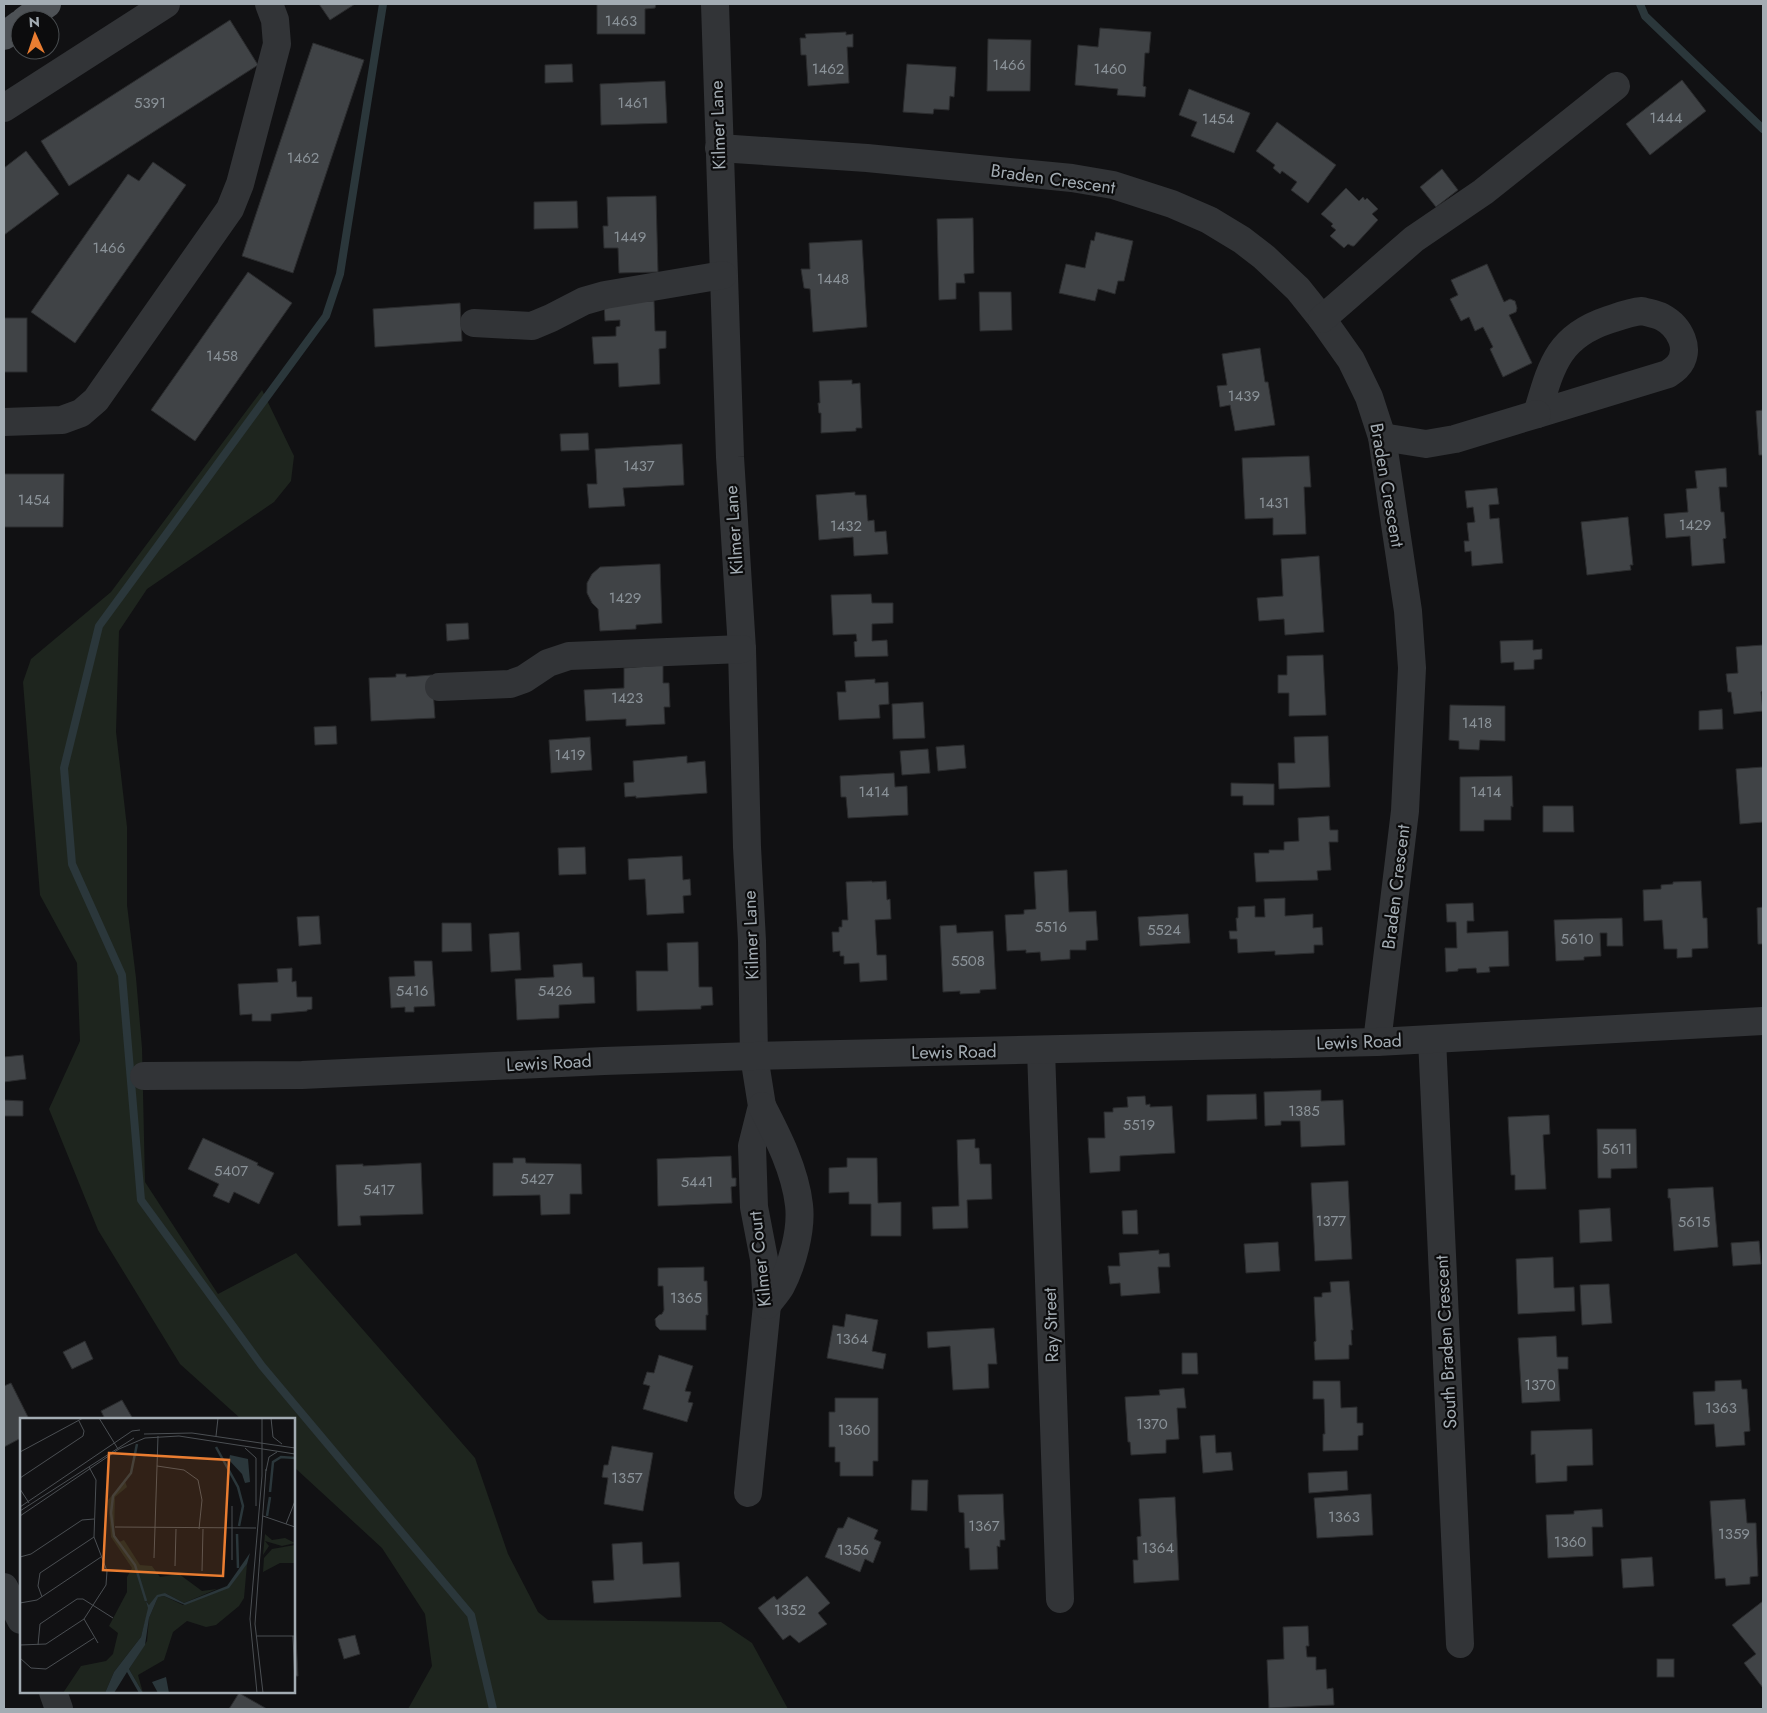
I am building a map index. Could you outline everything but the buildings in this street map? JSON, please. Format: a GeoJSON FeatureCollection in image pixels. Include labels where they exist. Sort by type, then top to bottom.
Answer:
{"type":"FeatureCollection","features":[{"type":"Feature","properties":{"kind":"street"},"geometry":{"type":"LineString","coordinates":[[4,108],[166,4]]}},
{"type":"Feature","properties":{"kind":"street"},"geometry":{"type":"LineString","coordinates":[[4,422],[62,420],[81,413],[96,400],[230,208],[240,184],[277,44],[275,20],[269,4]]}},
{"type":"Feature","properties":{"kind":"street","name":"Kilmer Lane"},"geometry":{"type":"LineString","coordinates":[[715,4],[730,457],[742,649],[754,1056]]}},
{"type":"Feature","properties":{"kind":"street"},"geometry":{"type":"LineString","coordinates":[[1322,319],[1414,239],[1483,192],[1616,86]]}},
{"type":"Feature","properties":{"kind":"street","name":"Braden Crescent"},"geometry":{"type":"LineString","coordinates":[[719,148],[867,158],[1072,178],[1113,185],[1172,204],[1210,220],[1242,240],[1264,257],[1298,289],[1322,319],[1351,360],[1370,397],[1382,437],[1407,605],[1412,668],[1405,811],[1377,1042]]}},
{"type":"Feature","properties":{"kind":"street"},"geometry":{"type":"LineString","coordinates":[[474,323],[532,326],[584,301],[605,294],[723,275]]}},
{"type":"Feature","properties":{"kind":"street"},"geometry":{"type":"LineString","coordinates":[[1382,437],[1426,444],[1455,440],[1668,374],[1679,366],[1684,353],[1683,340],[1676,328],[1662,317],[1642,311],[1632,312],[1592,325],[1572,338],[1557,357],[1550,370],[1537,414]]}},
{"type":"Feature","properties":{"kind":"street"},"geometry":{"type":"LineString","coordinates":[[439,687],[510,684],[524,679],[548,663],[569,656],[742,649]]}},
{"type":"Feature","properties":{"kind":"street","name":"Lewis Road"},"geometry":{"type":"LineString","coordinates":[[144,1076],[302,1075],[754,1056],[1377,1042],[1763,1021]]}},
{"type":"Feature","properties":{"kind":"street","name":"South Braden Crescent"},"geometry":{"type":"LineString","coordinates":[[1432,1039],[1460,1644]]}},
{"type":"Feature","properties":{"kind":"street","name":"Ray Street"},"geometry":{"type":"LineString","coordinates":[[1041,1050],[1060,1599]]}},
{"type":"Feature","properties":{"kind":"street","name":"Kilmer Court"},"geometry":{"type":"LineString","coordinates":[[748,1493],[767,1305],[764,1259],[754,1198],[752,1146],[762,1106],[754,1056]]}},
{"type":"Feature","properties":{"kind":"street"},"geometry":{"type":"LineString","coordinates":[[762,1106],[781,1143],[795,1181],[800,1207],[798,1233],[791,1261],[780,1288],[767,1305]]}},
{"type":"Feature","properties":{"kind":"street"},"geometry":{"type":"LineString","coordinates":[[4,1587],[20,1618]]}},
{"type":"Feature","properties":{"kind":"street"},"geometry":{"type":"LineString","coordinates":[[53,1693],[59,1709]]}},
{"type":"Feature","properties":{"kind":"shaded area"},"geometry":{"type":"Polygon","coordinates":[[[262,390],[294,456],[291,481],[274,502],[147,589],[119,631],[116,732],[127,827],[127,905],[142,1048],[145,1182],[218,1294],[296,1253],[475,1458],[508,1554],[538,1612],[548,1620],[721,1622],[752,1643],[788,1709],[408,1709],[432,1666],[425,1614],[382,1548],[295,1468],[295,1418],[240,1418],[180,1364],[98,1230],[49,1109],[80,1041],[77,963],[40,895],[23,682],[31,659],[111,592],[262,390]]]}},
{"type":"Feature","properties":{"kind":"waterway"},"geometry":{"type":"LineString","coordinates":[[383,4],[340,274],[326,316],[99,626],[64,768],[72,864],[122,975],[141,1200],[262,1366],[471,1615],[493,1709]]}},
{"type":"Feature","properties":{"kind":"waterway"},"geometry":{"type":"LineString","coordinates":[[1640,4],[1645,16],[1763,129]]}}]}
